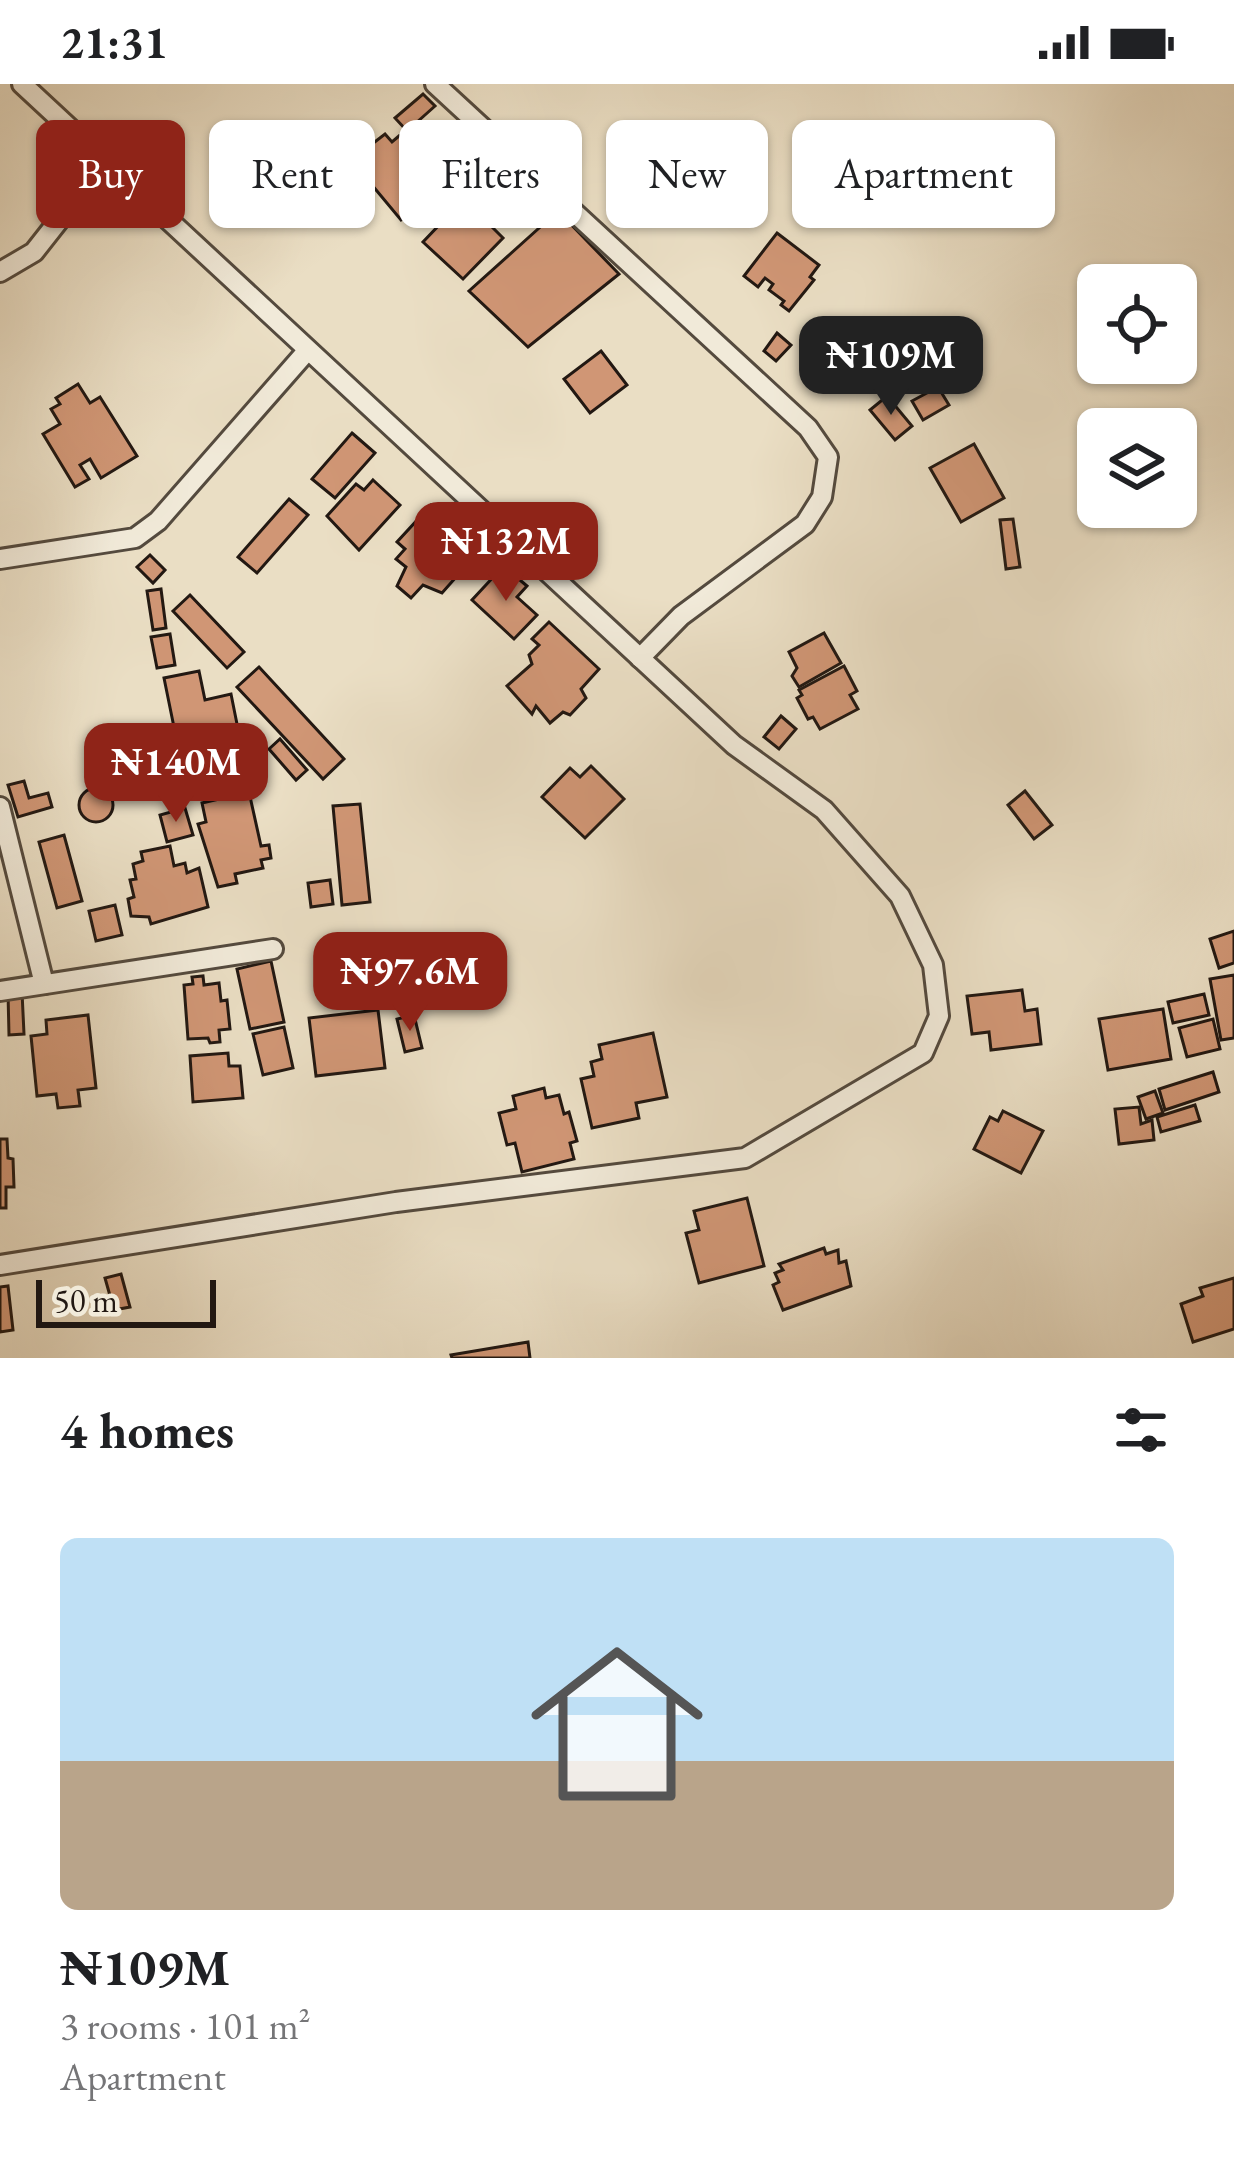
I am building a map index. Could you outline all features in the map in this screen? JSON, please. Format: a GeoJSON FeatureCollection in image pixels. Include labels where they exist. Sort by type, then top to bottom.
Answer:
{"type":"FeatureCollection","features":[{"type":"Feature","properties":{"kind":"street"},"geometry":{"type":"LineString","coordinates":[[22,84],[59,120]]}},
{"type":"Feature","properties":{"kind":"street"},"geometry":{"type":"LineString","coordinates":[[435,84],[808,428],[827,457],[822,497],[805,524],[681,616],[640,658]]}},
{"type":"Feature","properties":{"kind":"street"},"geometry":{"type":"LineString","coordinates":[[0,272],[34,252],[53,228]]}},
{"type":"Feature","properties":{"kind":"street"},"geometry":{"type":"LineString","coordinates":[[0,1265],[395,1202],[745,1158],[923,1053],[939,1016],[933,965],[900,896],[824,810],[734,745],[174,228]]}},
{"type":"Feature","properties":{"kind":"street"},"geometry":{"type":"LineString","coordinates":[[0,559],[135,538],[158,521],[307,351]]}},
{"type":"Feature","properties":{"kind":"street"},"geometry":{"type":"LineString","coordinates":[[0,807],[44,984]]}},
{"type":"Feature","properties":{"kind":"street"},"geometry":{"type":"LineString","coordinates":[[0,991],[273,949]]}},
{"type":"Feature","properties":{"kind":"building"},"geometry":{"type":"Polygon","coordinates":[[[423,94],[435,106],[419,120],[399,122],[395,118],[423,94]]]}},
{"type":"Feature","properties":{"kind":"building"},"geometry":{"type":"Polygon","coordinates":[[[385,134],[392,142],[399,136],[399,218],[375,189],[375,142],[385,134]]]}},
{"type":"Feature","properties":{"kind":"building"},"geometry":{"type":"Polygon","coordinates":[[[436,228],[493,228],[503,238],[463,279],[423,242],[436,228]]]}},
{"type":"Feature","properties":{"kind":"building"},"geometry":{"type":"Polygon","coordinates":[[[539,228],[574,228],[619,274],[528,347],[469,291],[539,228]]]}},
{"type":"Feature","properties":{"kind":"building"},"geometry":{"type":"Polygon","coordinates":[[[777,233],[819,265],[810,277],[814,280],[789,311],[769,290],[773,284],[765,278],[758,287],[744,276],[777,233]]]}},
{"type":"Feature","properties":{"kind":"building"},"geometry":{"type":"Polygon","coordinates":[[[777,333],[791,345],[776,361],[764,351],[777,333]]]}},
{"type":"Feature","properties":{"kind":"building"},"geometry":{"type":"Polygon","coordinates":[[[601,351],[627,385],[590,413],[564,379],[601,351]]]}},
{"type":"Feature","properties":{"kind":"building"},"geometry":{"type":"Polygon","coordinates":[[[908,359],[910,386],[885,387],[884,361],[908,359]]]}},
{"type":"Feature","properties":{"kind":"building"},"geometry":{"type":"Polygon","coordinates":[[[78,384],[90,403],[100,397],[137,456],[101,478],[90,459],[80,465],[89,479],[75,487],[43,434],[60,424],[51,409],[60,404],[56,398],[78,384]]]}},
{"type":"Feature","properties":{"kind":"building"},"geometry":{"type":"Polygon","coordinates":[[[938,387],[949,405],[923,420],[912,401],[938,387]]]}},
{"type":"Feature","properties":{"kind":"building"},"geometry":{"type":"Polygon","coordinates":[[[887,396],[912,426],[895,440],[870,410],[887,396]]]}},
{"type":"Feature","properties":{"kind":"building"},"geometry":{"type":"Polygon","coordinates":[[[352,433],[375,453],[335,498],[312,479],[352,433]]]}},
{"type":"Feature","properties":{"kind":"building"},"geometry":{"type":"Polygon","coordinates":[[[974,444],[1004,498],[961,522],[930,468],[974,444]]]}},
{"type":"Feature","properties":{"kind":"building"},"geometry":{"type":"Polygon","coordinates":[[[373,480],[400,505],[359,550],[327,516],[356,484],[364,490],[373,480]]]}},
{"type":"Feature","properties":{"kind":"building"},"geometry":{"type":"Polygon","coordinates":[[[289,499],[308,515],[257,573],[238,557],[289,499]]]}},
{"type":"Feature","properties":{"kind":"building"},"geometry":{"type":"Polygon","coordinates":[[[431,505],[481,549],[442,593],[423,585],[411,598],[397,586],[406,567],[396,559],[405,549],[397,542],[431,505]]]}},
{"type":"Feature","properties":{"kind":"building"},"geometry":{"type":"Polygon","coordinates":[[[1013,519],[1020,567],[1006,569],[1000,520],[1013,519]]]}},
{"type":"Feature","properties":{"kind":"building"},"geometry":{"type":"Polygon","coordinates":[[[150,555],[165,570],[153,583],[137,567],[150,555]]]}},
{"type":"Feature","properties":{"kind":"building"},"geometry":{"type":"Polygon","coordinates":[[[497,573],[508,583],[514,575],[527,586],[517,597],[537,615],[514,639],[472,600],[497,573]]]}},
{"type":"Feature","properties":{"kind":"building"},"geometry":{"type":"Polygon","coordinates":[[[161,589],[166,628],[153,630],[147,591],[161,589]]]}},
{"type":"Feature","properties":{"kind":"building"},"geometry":{"type":"Polygon","coordinates":[[[190,595],[244,652],[227,668],[173,611],[190,595]]]}},
{"type":"Feature","properties":{"kind":"building"},"geometry":{"type":"Polygon","coordinates":[[[549,622],[599,669],[581,689],[586,698],[570,715],[563,712],[550,723],[536,706],[532,714],[507,686],[532,664],[529,655],[539,645],[532,639],[549,622]]]}},
{"type":"Feature","properties":{"kind":"building"},"geometry":{"type":"Polygon","coordinates":[[[824,633],[841,663],[799,687],[792,676],[797,668],[789,652],[824,633]]]}},
{"type":"Feature","properties":{"kind":"building"},"geometry":{"type":"Polygon","coordinates":[[[170,634],[175,665],[157,668],[151,637],[170,634]]]}},
{"type":"Feature","properties":{"kind":"building"},"geometry":{"type":"Polygon","coordinates":[[[844,666],[857,691],[850,695],[858,709],[820,729],[813,717],[808,719],[797,698],[802,695],[799,690],[844,666]]]}},
{"type":"Feature","properties":{"kind":"building"},"geometry":{"type":"Polygon","coordinates":[[[259,667],[344,759],[323,779],[237,687],[259,667]]]}},
{"type":"Feature","properties":{"kind":"building"},"geometry":{"type":"Polygon","coordinates":[[[199,671],[205,700],[231,694],[238,729],[177,742],[164,678],[199,671]]]}},
{"type":"Feature","properties":{"kind":"building"},"geometry":{"type":"Polygon","coordinates":[[[781,716],[796,729],[779,749],[764,737],[781,716]]]}},
{"type":"Feature","properties":{"kind":"building"},"geometry":{"type":"Polygon","coordinates":[[[249,733],[252,751],[210,757],[207,739],[249,733]]]}},
{"type":"Feature","properties":{"kind":"building"},"geometry":{"type":"Polygon","coordinates":[[[280,739],[307,770],[296,780],[269,749],[280,739]]]}},
{"type":"Feature","properties":{"kind":"building"},"geometry":{"type":"Polygon","coordinates":[[[242,755],[247,781],[193,791],[188,764],[242,755]]]}},
{"type":"Feature","properties":{"kind":"building"},"geometry":{"type":"Polygon","coordinates":[[[591,766],[624,799],[585,838],[542,797],[570,768],[580,777],[591,766]]]}},
{"type":"Feature","properties":{"kind":"building"},"geometry":{"type":"Polygon","coordinates":[[[24,781],[29,798],[48,793],[52,807],[18,817],[8,785],[24,781]]]}},
{"type":"Feature","properties":{"kind":"building"},"geometry":{"type":"Polygon","coordinates":[[[96,788],[108,793],[113,805],[108,817],[96,822],[84,817],[79,805],[84,793],[96,788]]]}},
{"type":"Feature","properties":{"kind":"building"},"geometry":{"type":"Polygon","coordinates":[[[1025,791],[1052,825],[1034,839],[1008,805],[1025,791]]]}},
{"type":"Feature","properties":{"kind":"building"},"geometry":{"type":"Polygon","coordinates":[[[249,792],[261,846],[269,845],[271,858],[261,860],[263,868],[235,874],[237,883],[218,887],[198,824],[206,822],[202,803],[249,792]]]}},
{"type":"Feature","properties":{"kind":"building"},"geometry":{"type":"Polygon","coordinates":[[[360,804],[370,902],[342,905],[333,806],[360,804]]]}},
{"type":"Feature","properties":{"kind":"building"},"geometry":{"type":"Polygon","coordinates":[[[185,808],[193,835],[167,842],[160,815],[185,808]]]}},
{"type":"Feature","properties":{"kind":"building"},"geometry":{"type":"Polygon","coordinates":[[[64,835],[82,901],[57,908],[39,842],[64,835]]]}},
{"type":"Feature","properties":{"kind":"building"},"geometry":{"type":"Polygon","coordinates":[[[170,846],[174,866],[185,863],[187,873],[199,868],[208,907],[151,924],[149,917],[131,916],[128,899],[134,897],[133,864],[143,861],[141,852],[170,846]]]}},
{"type":"Feature","properties":{"kind":"building"},"geometry":{"type":"Polygon","coordinates":[[[330,880],[333,904],[311,907],[308,883],[330,880]]]}},
{"type":"Feature","properties":{"kind":"building"},"geometry":{"type":"Polygon","coordinates":[[[115,905],[122,935],[96,941],[89,911],[115,905]]]}},
{"type":"Feature","properties":{"kind":"building"},"geometry":{"type":"Polygon","coordinates":[[[1234,931],[1234,963],[1219,968],[1210,939],[1234,931]]]}},
{"type":"Feature","properties":{"kind":"building"},"geometry":{"type":"Polygon","coordinates":[[[271,961],[284,1022],[250,1029],[237,969],[271,961]]]}},
{"type":"Feature","properties":{"kind":"building"},"geometry":{"type":"Polygon","coordinates":[[[1234,975],[1234,1038],[1221,1040],[1210,979],[1234,975]]]}},
{"type":"Feature","properties":{"kind":"building"},"geometry":{"type":"Polygon","coordinates":[[[203,976],[204,985],[219,983],[221,1001],[227,1000],[230,1029],[219,1030],[220,1042],[188,1039],[184,985],[193,984],[192,977],[203,976]]]}},
{"type":"Feature","properties":{"kind":"building"},"geometry":{"type":"Polygon","coordinates":[[[1022,990],[1025,1011],[1037,1009],[1041,1044],[991,1050],[989,1032],[972,1034],[967,996],[1022,990]]]}},
{"type":"Feature","properties":{"kind":"building"},"geometry":{"type":"Polygon","coordinates":[[[22,992],[24,1034],[9,1035],[8,993],[22,992]]]}},
{"type":"Feature","properties":{"kind":"building"},"geometry":{"type":"Polygon","coordinates":[[[1204,994],[1209,1015],[1173,1023],[1168,1002],[1204,994]]]}},
{"type":"Feature","properties":{"kind":"building"},"geometry":{"type":"Polygon","coordinates":[[[1163,1009],[1171,1059],[1108,1070],[1099,1019],[1163,1009]]]}},
{"type":"Feature","properties":{"kind":"building"},"geometry":{"type":"Polygon","coordinates":[[[378,1010],[385,1068],[316,1076],[309,1018],[378,1010]]]}},
{"type":"Feature","properties":{"kind":"building"},"geometry":{"type":"Polygon","coordinates":[[[88,1015],[96,1088],[78,1090],[80,1106],[58,1108],[56,1094],[37,1096],[31,1036],[47,1034],[46,1020],[88,1015]]]}},
{"type":"Feature","properties":{"kind":"building"},"geometry":{"type":"Polygon","coordinates":[[[414,1015],[422,1048],[405,1052],[397,1019],[414,1015]]]}},
{"type":"Feature","properties":{"kind":"building"},"geometry":{"type":"Polygon","coordinates":[[[1213,1019],[1220,1049],[1187,1057],[1179,1028],[1213,1019]]]}},
{"type":"Feature","properties":{"kind":"building"},"geometry":{"type":"Polygon","coordinates":[[[284,1027],[293,1068],[263,1075],[253,1034],[284,1027]]]}},
{"type":"Feature","properties":{"kind":"building"},"geometry":{"type":"Polygon","coordinates":[[[653,1033],[667,1097],[636,1103],[639,1118],[592,1128],[581,1079],[594,1076],[591,1062],[602,1059],[599,1045],[653,1033]]]}},
{"type":"Feature","properties":{"kind":"building"},"geometry":{"type":"Polygon","coordinates":[[[228,1053],[229,1066],[240,1066],[243,1098],[193,1102],[190,1056],[228,1053]]]}},
{"type":"Feature","properties":{"kind":"building"},"geometry":{"type":"Polygon","coordinates":[[[1213,1072],[1219,1092],[1165,1110],[1159,1089],[1213,1072]]]}},
{"type":"Feature","properties":{"kind":"building"},"geometry":{"type":"Polygon","coordinates":[[[544,1088],[546,1098],[559,1095],[564,1114],[569,1112],[577,1141],[570,1143],[574,1159],[522,1172],[515,1143],[507,1145],[499,1113],[516,1109],[513,1096],[544,1088]]]}},
{"type":"Feature","properties":{"kind":"building"},"geometry":{"type":"Polygon","coordinates":[[[1155,1091],[1163,1113],[1146,1119],[1138,1097],[1155,1091]]]}},
{"type":"Feature","properties":{"kind":"building"},"geometry":{"type":"Polygon","coordinates":[[[1195,1105],[1200,1121],[1161,1132],[1157,1117],[1195,1105]]]}},
{"type":"Feature","properties":{"kind":"building"},"geometry":{"type":"Polygon","coordinates":[[[1139,1107],[1141,1124],[1152,1120],[1154,1140],[1119,1144],[1115,1109],[1139,1107]]]}},
{"type":"Feature","properties":{"kind":"building"},"geometry":{"type":"Polygon","coordinates":[[[1003,1111],[1043,1131],[1021,1173],[974,1149],[990,1117],[998,1121],[1003,1111]]]}},
{"type":"Feature","properties":{"kind":"building"},"geometry":{"type":"Polygon","coordinates":[[[0,1139],[7,1139],[8,1158],[13,1159],[14,1187],[6,1187],[6,1208],[0,1208],[0,1139]]]}},
{"type":"Feature","properties":{"kind":"building"},"geometry":{"type":"Polygon","coordinates":[[[747,1198],[764,1266],[699,1283],[686,1233],[699,1230],[694,1211],[747,1198]]]}},
{"type":"Feature","properties":{"kind":"building"},"geometry":{"type":"Polygon","coordinates":[[[824,1248],[826,1254],[838,1250],[839,1263],[846,1261],[851,1286],[783,1310],[773,1285],[779,1282],[775,1273],[783,1270],[779,1264],[824,1248]]]}},
{"type":"Feature","properties":{"kind":"building"},"geometry":{"type":"Polygon","coordinates":[[[121,1274],[130,1307],[114,1310],[105,1278],[121,1274]]]}},
{"type":"Feature","properties":{"kind":"building"},"geometry":{"type":"Polygon","coordinates":[[[1234,1278],[1234,1329],[1193,1342],[1181,1304],[1203,1296],[1200,1288],[1234,1278]]]}},
{"type":"Feature","properties":{"kind":"building"},"geometry":{"type":"Polygon","coordinates":[[[8,1286],[13,1330],[0,1332],[0,1287],[8,1286]]]}},
{"type":"Feature","properties":{"kind":"building"},"geometry":{"type":"Polygon","coordinates":[[[528,1342],[530,1358],[451,1355],[528,1342]]]}}]}
